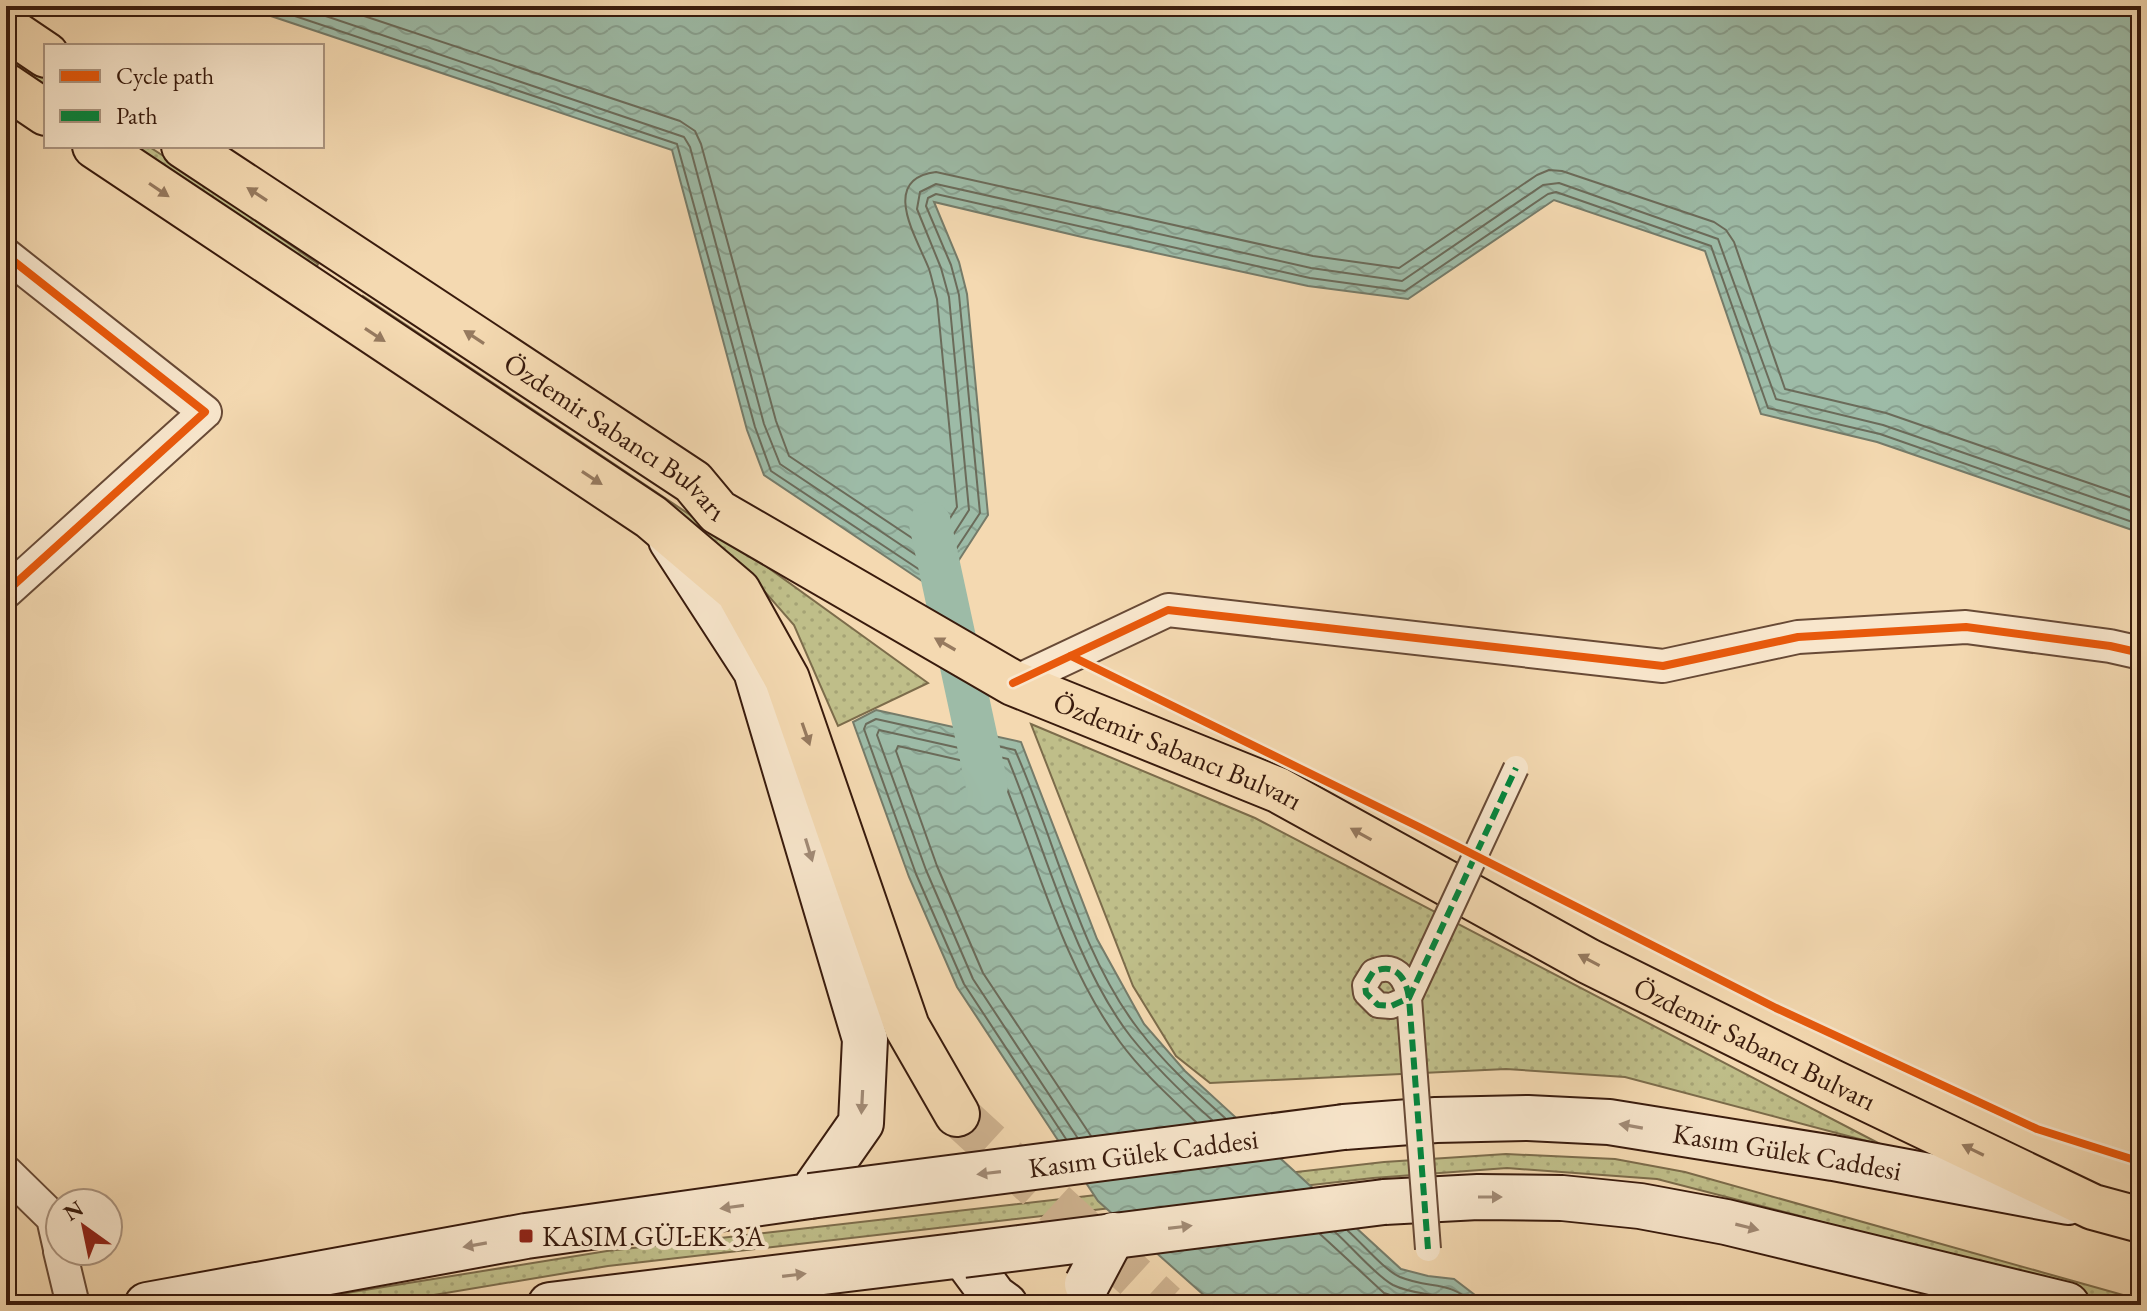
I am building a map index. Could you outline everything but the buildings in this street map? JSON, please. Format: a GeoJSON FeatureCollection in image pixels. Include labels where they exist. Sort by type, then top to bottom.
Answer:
{"type":"FeatureCollection","features":[{"type":"Feature","properties":{"kind":"main road"},"geometry":{"type":"LineString","coordinates":[[6,28],[44,54]]}},
{"type":"Feature","properties":{"kind":"main road"},"geometry":{"type":"LineString","coordinates":[[6,86],[44,112]]}},
{"type":"Feature","properties":{"kind":"main road","name":"Özdemir Sabancı Bulvarı"},"geometry":{"type":"LineString","coordinates":[[98,148],[663,528],[738,591],[787,679],[907,1027],[957,1114]]}},
{"type":"Feature","properties":{"kind":"main road","name":"Özdemir Sabancı Bulvarı"},"geometry":{"type":"LineString","coordinates":[[187,148],[693,482],[718,512],[1013,683],[1278,790],[1588,961],[2093,1207]]}},
{"type":"Feature","properties":{"kind":"main road"},"geometry":{"type":"LineString","coordinates":[[663,528],[756,671],[865,1039],[861,1123],[810,1196]]}},
{"type":"Feature","properties":{"kind":"main road","name":"Kasım Gülek Caddesi"},"geometry":{"type":"LineString","coordinates":[[147,1305],[526,1236],[1344,1127],[1436,1120],[1528,1118],[1609,1122],[1833,1158],[2093,1207],[2141,1220]]}},
{"type":"Feature","properties":{"kind":"main road"},"geometry":{"type":"LineString","coordinates":[[550,1305],[736,1294],[963,1255],[1113,1235],[1384,1202],[1478,1197],[1562,1198],[1640,1206],[1726,1222],[2067,1305]]}},
{"type":"Feature","properties":{"kind":"main road"},"geometry":{"type":"LineString","coordinates":[[1078,1294],[1113,1235]]}},
{"type":"Feature","properties":{"kind":"main road"},"geometry":{"type":"LineString","coordinates":[[963,1255],[994,1297],[1005,1305]]}},
{"type":"Feature","properties":{"kind":"street"},"geometry":{"type":"LineString","coordinates":[[6,255],[205,412],[6,592]]}},
{"type":"Feature","properties":{"kind":"street"},"geometry":{"type":"LineString","coordinates":[[1013,683],[1168,610],[1663,666],[1798,637],[1966,627],[2141,653]]}},
{"type":"Feature","properties":{"kind":"street"},"geometry":{"type":"LineString","coordinates":[[1428,1249],[1409,998],[1516,768]]}},
{"type":"Feature","properties":{"kind":"street"},"geometry":{"type":"LineString","coordinates":[[6,1172],[44,1209]]}},
{"type":"Feature","properties":{"kind":"street"},"geometry":{"type":"LineString","coordinates":[[64,1267],[73,1305]]}},
{"type":"Feature","properties":{"kind":"shaded area"},"geometry":{"type":"Polygon","coordinates":[[[6,51],[44,76],[44,92],[6,66],[6,51]]]}},
{"type":"Feature","properties":{"kind":"shaded area"},"geometry":{"type":"Polygon","coordinates":[[[128,148],[151,148],[165,157],[318,264],[312,275],[128,148]]]}},
{"type":"Feature","properties":{"kind":"shaded area"},"geometry":{"type":"Polygon","coordinates":[[[363,296],[756,559],[928,683],[838,726],[794,625],[745,569],[358,304],[363,296]]]}},
{"type":"Feature","properties":{"kind":"shaded area"},"geometry":{"type":"Polygon","coordinates":[[[1031,724],[1255,818],[1882,1145],[1625,1077],[1506,1069],[1210,1083],[1176,1056],[1133,986],[1031,724]]]}},
{"type":"Feature","properties":{"kind":"shaded area"},"geometry":{"type":"Polygon","coordinates":[[[1506,1154],[1615,1159],[1685,1172],[2141,1300],[2141,1305],[2120,1305],[1657,1179],[1507,1168],[1373,1178],[608,1266],[374,1305],[288,1305],[607,1251],[1384,1162],[1506,1154]]]}},
{"type":"Feature","properties":{"kind":"water"},"geometry":{"type":"Polygon","coordinates":[[[241,6],[2141,6],[2141,533],[1877,442],[1761,414],[1705,251],[1554,200],[1408,299],[1308,286],[934,202],[959,262],[967,294],[988,515],[948,577],[925,583],[764,475],[747,430],[672,150],[241,6]]]}},
{"type":"Feature","properties":{"kind":"water"},"geometry":{"type":"Polygon","coordinates":[[[876,710],[1021,742],[1097,939],[1144,1024],[1185,1071],[1401,1269],[1454,1279],[1488,1305],[1215,1305],[1098,1201],[957,987],[909,877],[853,722],[876,710]]]}},
{"type":"Feature","properties":{"kind":"waterway"},"geometry":{"type":"LineString","coordinates":[[930,523],[987,786]]}},
{"type":"Feature","properties":{"kind":"tunnel"},"geometry":{"type":"LineString","coordinates":[[957,1114],[1165,1305]]}},
{"type":"Feature","properties":{"kind":"marked path"},"geometry":{"type":"LineString","coordinates":[[1428,1249],[1409,998],[1402,978],[1393,970],[1373,972],[1365,985],[1366,993],[1378,1005],[1391,1006],[1409,998],[1516,768]]}},
{"type":"Feature","properties":{"kind":"cycle path"},"geometry":{"type":"LineString","coordinates":[[6,255],[205,412],[6,592]]}},
{"type":"Feature","properties":{"kind":"cycle path"},"geometry":{"type":"LineString","coordinates":[[1013,683],[1168,610],[1663,666],[1798,637],[1966,627],[2141,653]]}},
{"type":"Feature","properties":{"kind":"cycle path"},"geometry":{"type":"LineString","coordinates":[[1071,656],[1417,826],[1776,1008],[2037,1129],[2141,1162]]}},
{"type":"Feature","properties":{"kind":"place","name":"KASIM GÜLEK 3A"},"geometry":{"type":"Point","coordinates":[526,1236]}}]}
